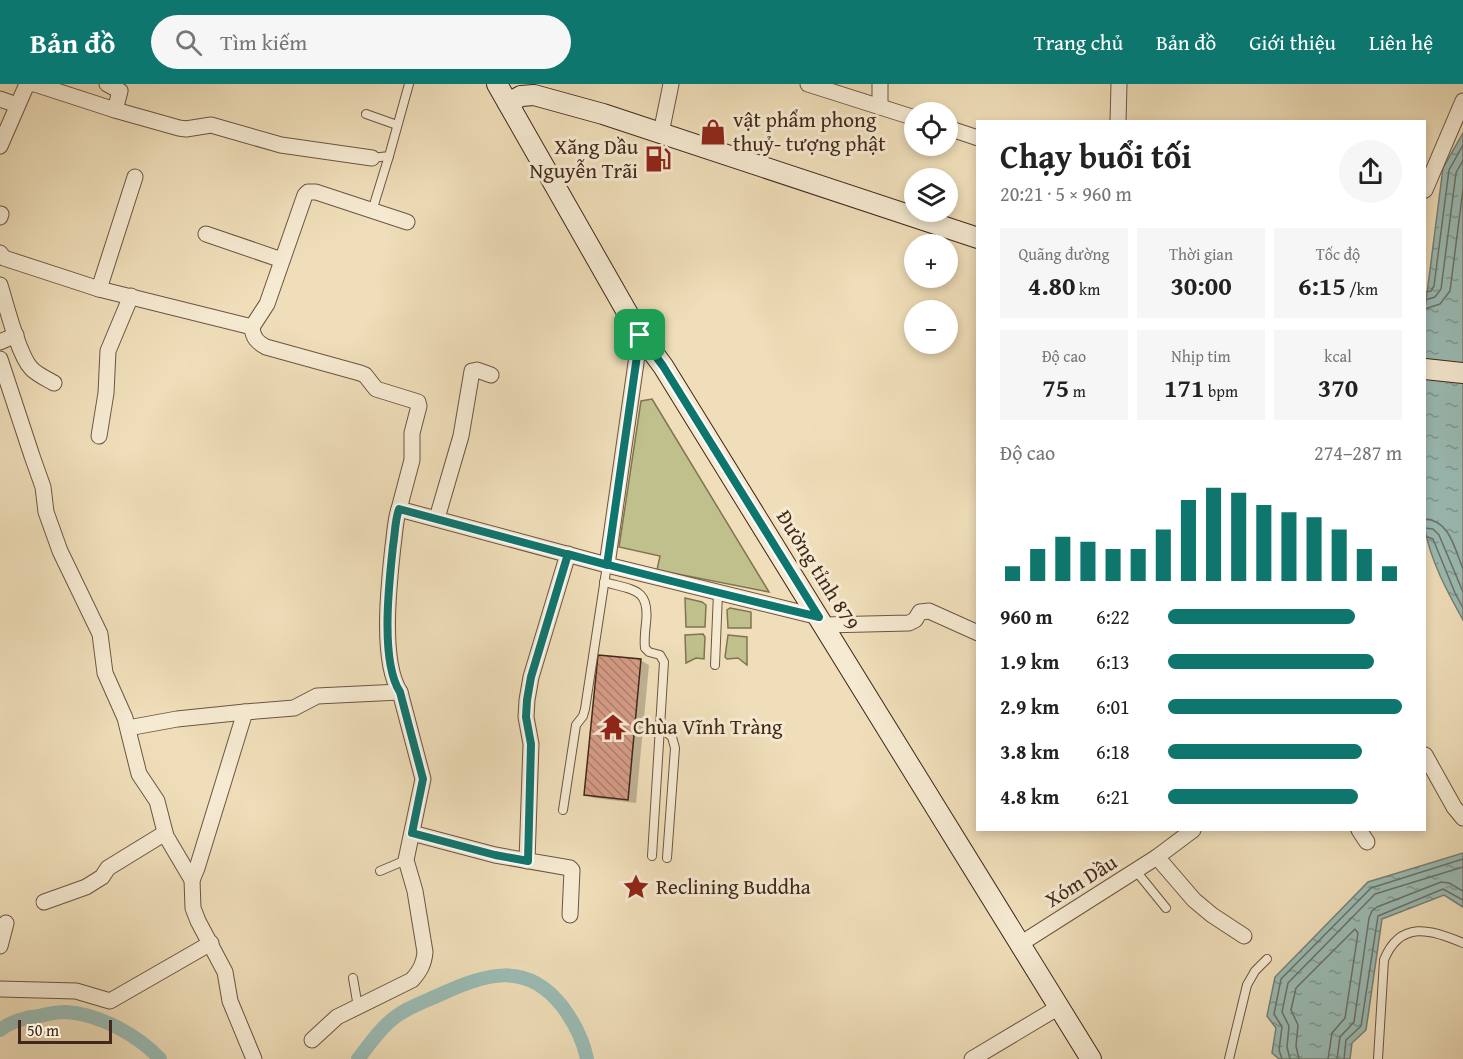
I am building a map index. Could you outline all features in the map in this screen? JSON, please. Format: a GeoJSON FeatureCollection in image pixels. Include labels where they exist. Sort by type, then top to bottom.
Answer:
{"type":"FeatureCollection","features":[{"type":"Feature","properties":{"kind":"main road","name":"Đường tỉnh 879"},"geometry":{"type":"LineString","coordinates":[[497,84],[640,335],[663,366],[822,621],[1091,1059]]}},
{"type":"Feature","properties":{"kind":"main road"},"geometry":{"type":"LineString","coordinates":[[508,103],[521,96],[534,95],[661,133],[976,237]]}},
{"type":"Feature","properties":{"kind":"main road"},"geometry":{"type":"LineString","coordinates":[[1426,369],[1463,373]]}},
{"type":"Feature","properties":{"kind":"street"},"geometry":{"type":"LineString","coordinates":[[0,146],[27,84],[33,84],[179,128],[211,125],[280,145],[372,158]]}},
{"type":"Feature","properties":{"kind":"street"},"geometry":{"type":"LineString","coordinates":[[107,84],[120,91],[115,110]]}},
{"type":"Feature","properties":{"kind":"street"},"geometry":{"type":"LineString","coordinates":[[661,133],[671,84]]}},
{"type":"Feature","properties":{"kind":"street"},"geometry":{"type":"LineString","coordinates":[[808,84],[904,115]]}},
{"type":"Feature","properties":{"kind":"street"},"geometry":{"type":"LineString","coordinates":[[880,84],[880,107]]}},
{"type":"Feature","properties":{"kind":"street"},"geometry":{"type":"LineString","coordinates":[[1118,120],[1119,84]]}},
{"type":"Feature","properties":{"kind":"street"},"geometry":{"type":"LineString","coordinates":[[0,99],[17,105]]}},
{"type":"Feature","properties":{"kind":"street"},"geometry":{"type":"LineString","coordinates":[[1426,185],[1430,164],[1463,101]]}},
{"type":"Feature","properties":{"kind":"street"},"geometry":{"type":"LineString","coordinates":[[958,131],[976,137]]}},
{"type":"Feature","properties":{"kind":"street"},"geometry":{"type":"LineString","coordinates":[[99,289],[135,177]]}},
{"type":"Feature","properties":{"kind":"street"},"geometry":{"type":"LineString","coordinates":[[312,1040],[337,1017],[412,980],[424,962],[425,952],[415,891],[406,860],[423,779],[400,692],[394,683],[388,646],[389,590],[399,509],[412,460],[412,433],[419,406],[418,402],[376,389],[365,375],[360,373],[266,347],[253,336],[252,327],[267,304],[305,195],[309,192],[316,192],[407,222]]}},
{"type":"Feature","properties":{"kind":"street"},"geometry":{"type":"LineString","coordinates":[[206,234],[282,261]]}},
{"type":"Feature","properties":{"kind":"street"},"geometry":{"type":"LineString","coordinates":[[1,258],[99,289],[252,327]]}},
{"type":"Feature","properties":{"kind":"street"},"geometry":{"type":"LineString","coordinates":[[0,285],[16,335],[31,369],[54,383]]}},
{"type":"Feature","properties":{"kind":"street"},"geometry":{"type":"LineString","coordinates":[[99,436],[106,393],[108,351],[131,296]]}},
{"type":"Feature","properties":{"kind":"street"},"geometry":{"type":"LineString","coordinates":[[0,342],[16,335]]}},
{"type":"Feature","properties":{"kind":"street"},"geometry":{"type":"LineString","coordinates":[[607,565],[640,335]]}},
{"type":"Feature","properties":{"kind":"street"},"geometry":{"type":"LineString","coordinates":[[0,359],[38,470],[46,512],[60,551],[100,634],[105,673],[125,718],[139,774],[157,801],[165,833],[192,880],[193,908],[225,972],[230,1001],[254,1059]]}},
{"type":"Feature","properties":{"kind":"street"},"geometry":{"type":"LineString","coordinates":[[436,518],[460,436],[472,371],[477,370],[491,375]]}},
{"type":"Feature","properties":{"kind":"street"},"geometry":{"type":"LineString","coordinates":[[399,509],[822,621],[909,623],[915,620],[920,612],[929,610],[976,632]]}},
{"type":"Feature","properties":{"kind":"street"},"geometry":{"type":"LineString","coordinates":[[528,861],[531,744],[526,717],[527,700],[531,677],[568,554]]}},
{"type":"Feature","properties":{"kind":"street"},"geometry":{"type":"LineString","coordinates":[[128,728],[177,719],[294,708],[317,696],[400,692]]}},
{"type":"Feature","properties":{"kind":"street"},"geometry":{"type":"LineString","coordinates":[[192,880],[198,868],[245,712]]}},
{"type":"Feature","properties":{"kind":"street"},"geometry":{"type":"LineString","coordinates":[[1426,757],[1454,807],[1463,818]]}},
{"type":"Feature","properties":{"kind":"street","name":"Xóm Dầu"},"geometry":{"type":"LineString","coordinates":[[1020,944],[1136,871],[1192,831]]}},
{"type":"Feature","properties":{"kind":"street"},"geometry":{"type":"LineString","coordinates":[[44,902],[86,887],[102,877],[108,868],[165,833]]}},
{"type":"Feature","properties":{"kind":"street"},"geometry":{"type":"LineString","coordinates":[[412,833],[495,855],[570,868],[570,915]]}},
{"type":"Feature","properties":{"kind":"street"},"geometry":{"type":"LineString","coordinates":[[1157,857],[1194,900],[1244,936]]}},
{"type":"Feature","properties":{"kind":"street"},"geometry":{"type":"LineString","coordinates":[[0,946],[6,923]]}},
{"type":"Feature","properties":{"kind":"street"},"geometry":{"type":"LineString","coordinates":[[0,989],[76,991],[110,1001],[211,943]]}},
{"type":"Feature","properties":{"kind":"street"},"geometry":{"type":"LineString","coordinates":[[972,1059],[1059,1007]]}},
{"type":"Feature","properties":{"kind":"lane"},"geometry":{"type":"LineString","coordinates":[[372,211],[409,84]]}},
{"type":"Feature","properties":{"kind":"lane"},"geometry":{"type":"LineString","coordinates":[[366,114],[397,125]]}},
{"type":"Feature","properties":{"kind":"lane"},"geometry":{"type":"LineString","coordinates":[[372,158],[389,156]]}},
{"type":"Feature","properties":{"kind":"lane"},"geometry":{"type":"LineString","coordinates":[[563,810],[576,725],[585,709],[607,565]]}},
{"type":"Feature","properties":{"kind":"lane"},"geometry":{"type":"LineString","coordinates":[[604,582],[636,591],[643,597],[648,606],[645,648],[660,656],[664,662],[652,856]]}},
{"type":"Feature","properties":{"kind":"lane"},"geometry":{"type":"LineString","coordinates":[[715,665],[718,593]]}},
{"type":"Feature","properties":{"kind":"lane"},"geometry":{"type":"LineString","coordinates":[[660,727],[672,737],[675,748],[667,858]]}},
{"type":"Feature","properties":{"kind":"lane"},"geometry":{"type":"LineString","coordinates":[[380,871],[406,860]]}},
{"type":"Feature","properties":{"kind":"lane"},"geometry":{"type":"LineString","coordinates":[[1136,871],[1167,908]]}},
{"type":"Feature","properties":{"kind":"lane"},"geometry":{"type":"LineString","coordinates":[[1378,1059],[1384,960],[1389,946],[1399,938],[1415,931],[1426,930],[1463,943]]}},
{"type":"Feature","properties":{"kind":"lane"},"geometry":{"type":"LineString","coordinates":[[1229,1059],[1247,985],[1255,971],[1267,959]]}},
{"type":"Feature","properties":{"kind":"lane"},"geometry":{"type":"LineString","coordinates":[[353,978],[358,1007]]}},
{"type":"Feature","properties":{"kind":"green space"},"geometry":{"type":"Polygon","coordinates":[[[652,399],[769,592],[657,570],[660,556],[619,547],[641,401],[652,399]]]}},
{"type":"Feature","properties":{"kind":"green space"},"geometry":{"type":"Polygon","coordinates":[[[685,598],[706,605],[705,627],[686,627],[685,598]]]}},
{"type":"Feature","properties":{"kind":"green space"},"geometry":{"type":"Polygon","coordinates":[[[730,608],[751,612],[751,628],[728,628],[727,610],[730,608]]]}},
{"type":"Feature","properties":{"kind":"green space"},"geometry":{"type":"Polygon","coordinates":[[[703,634],[705,637],[704,659],[696,658],[686,663],[685,635],[703,634]]]}},
{"type":"Feature","properties":{"kind":"green space"},"geometry":{"type":"Polygon","coordinates":[[[728,635],[747,637],[747,665],[738,658],[727,659],[725,657],[728,635]]]}},
{"type":"Feature","properties":{"kind":"water"},"geometry":{"type":"Polygon","coordinates":[[[1463,133],[1463,620],[1435,564],[1426,535],[1426,301],[1443,168],[1463,133]]]}},
{"type":"Feature","properties":{"kind":"water"},"geometry":{"type":"Polygon","coordinates":[[[1463,853],[1463,907],[1444,895],[1382,919],[1366,1030],[1352,1043],[1350,1059],[1279,1059],[1272,1053],[1276,1028],[1267,1016],[1275,977],[1368,882],[1463,853]]]}},
{"type":"Feature","properties":{"kind":"building","name":"Chùa Vĩnh Tràng"},"geometry":{"type":"Polygon","coordinates":[[[598,655],[641,659],[628,800],[584,795],[598,655]]]}},
{"type":"Feature","properties":{"kind":"waterway"},"geometry":{"type":"LineString","coordinates":[[358,1059],[383,1028],[405,1011],[473,981],[504,975],[534,982],[548,991],[562,1006],[574,1025],[587,1059]]}},
{"type":"Feature","properties":{"kind":"waterway"},"geometry":{"type":"LineString","coordinates":[[0,1030],[13,1022],[29,1017],[59,1012],[79,1014],[117,1027],[141,1042],[160,1059]]}},
{"type":"Feature","properties":{"kind":"place","name":"vật phẩm phong thuỷ- tượng phật"},"geometry":{"type":"Point","coordinates":[713,132]}},
{"type":"Feature","properties":{"kind":"place","name":"Xăng Dầu Nguyễn Trãi"},"geometry":{"type":"Point","coordinates":[658,159]}},
{"type":"Feature","properties":{"kind":"place","name":"Chùa Vĩnh Tràng"},"geometry":{"type":"Point","coordinates":[613,727]}},
{"type":"Feature","properties":{"kind":"place","name":"Reclining Buddha"},"geometry":{"type":"Point","coordinates":[636,887]}},
{"type":"Feature","properties":{"kind":"route"},"geometry":{"type":"LineString","coordinates":[[640,335],[607,565],[436,518],[399,509],[388,599],[388,646],[394,683],[400,692],[423,779],[412,833],[495,855],[528,861],[531,744],[526,717],[527,700],[531,677],[568,554],[607,565],[819,617],[663,366],[640,335]]}}]}
